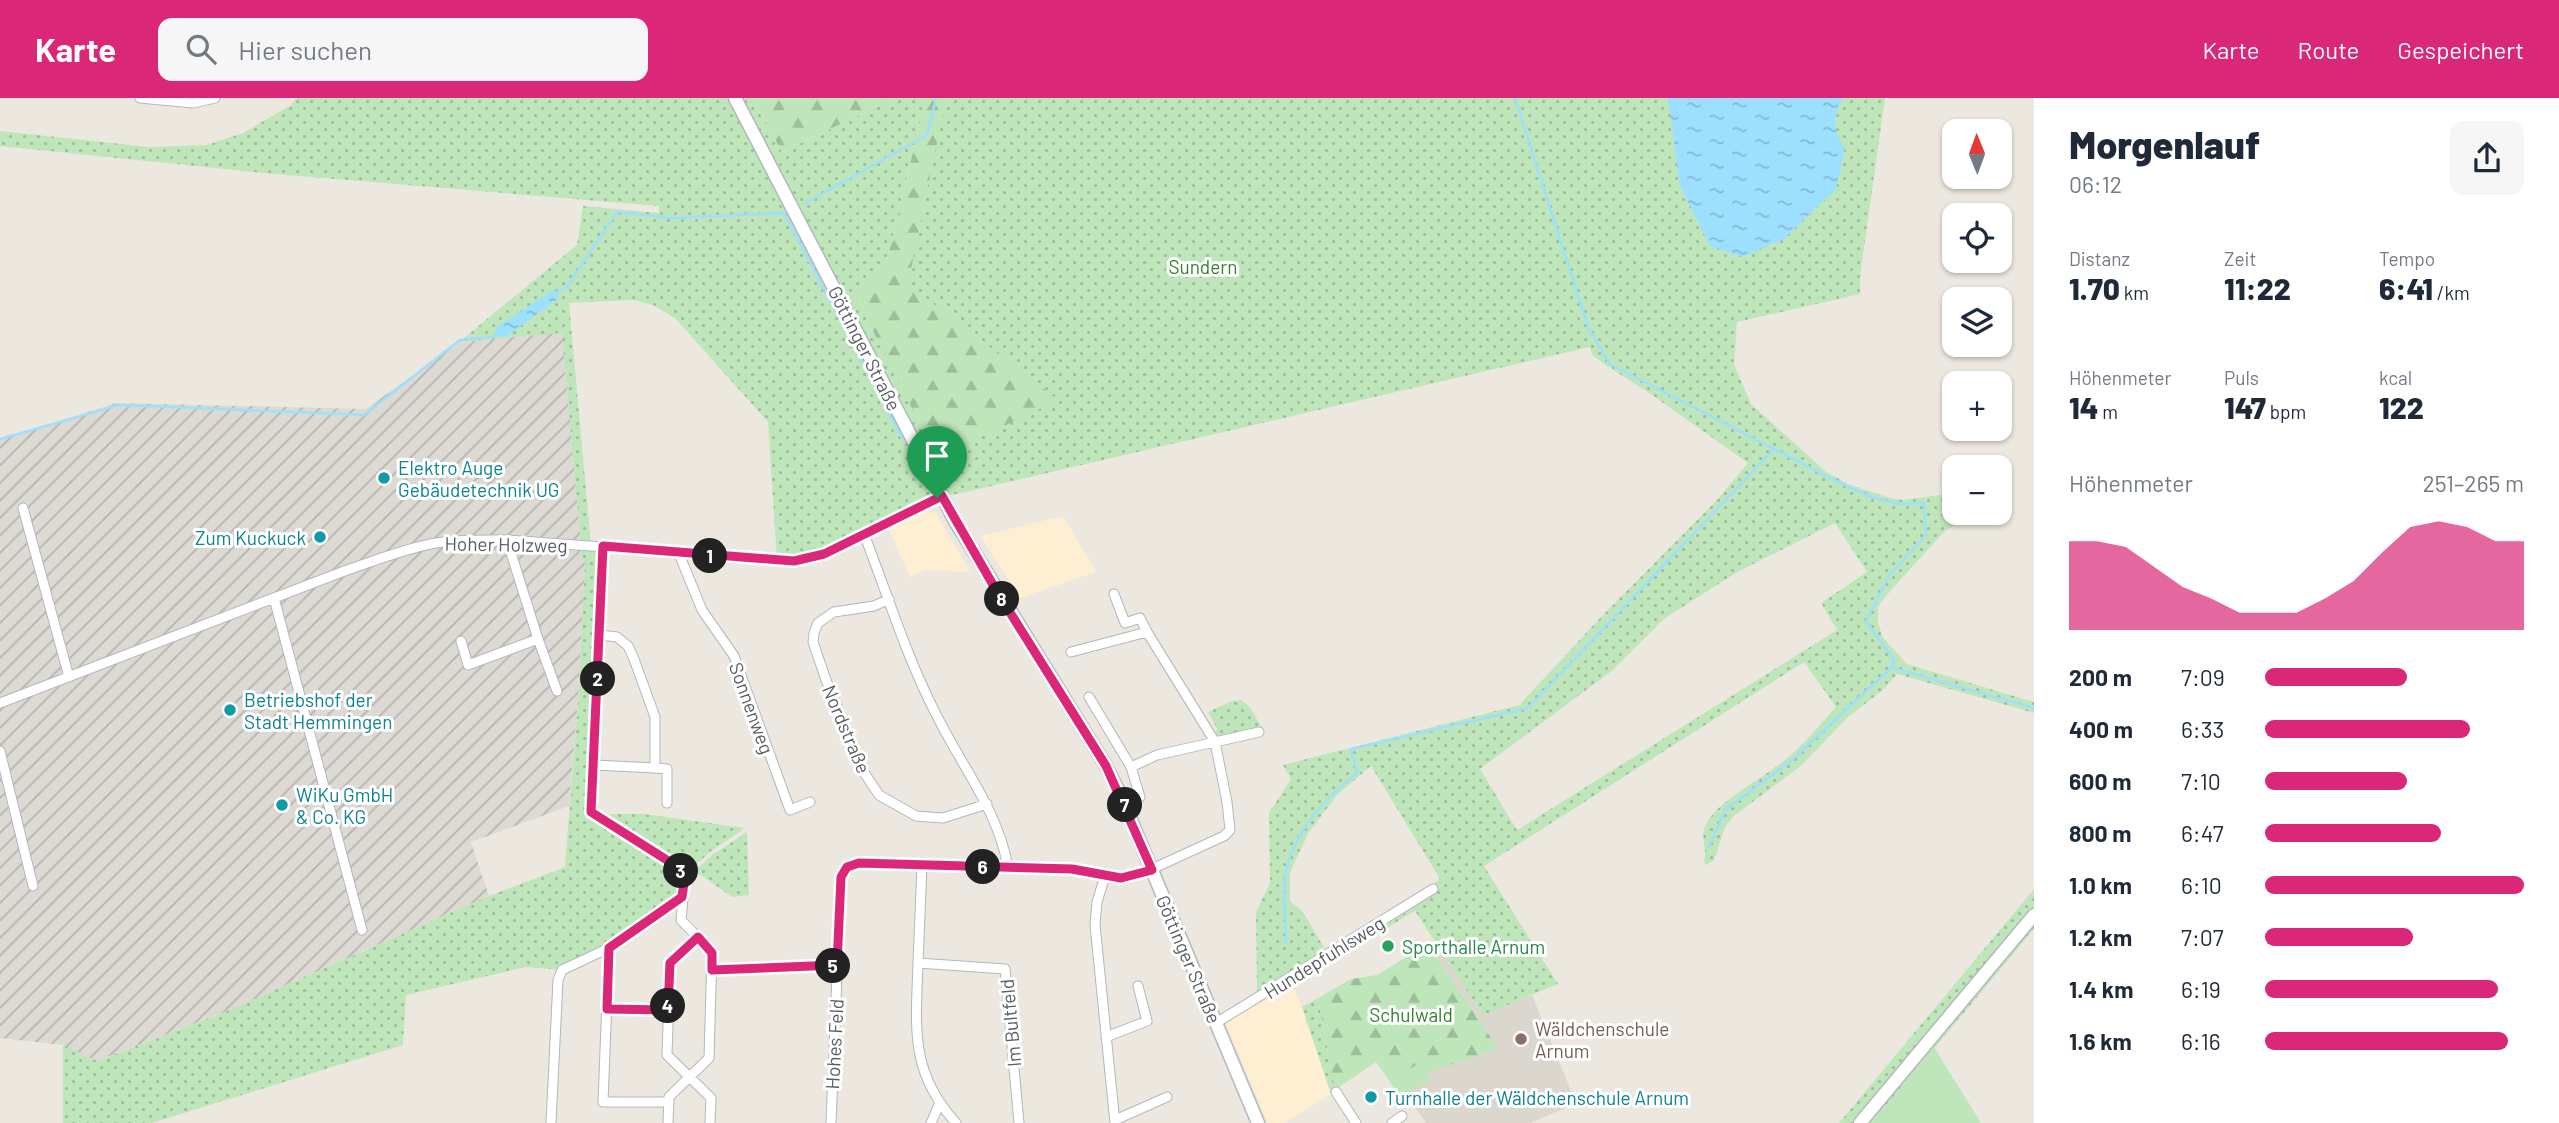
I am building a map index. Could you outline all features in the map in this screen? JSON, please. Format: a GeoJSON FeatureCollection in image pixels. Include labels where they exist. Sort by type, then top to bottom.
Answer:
{"type":"FeatureCollection","features":[{"type":"Feature","properties":{"kind":"street"},"geometry":{"type":"LineString","coordinates":[[139,98],[193,103],[215,98]]}},
{"type":"Feature","properties":{"kind":"street","name":"Göttinger Straße"},"geometry":{"type":"LineString","coordinates":[[735,98],[942,496],[996,590],[1106,766],[1258,1123]]}},
{"type":"Feature","properties":{"kind":"street","name":"Hoher Holzweg"},"geometry":{"type":"LineString","coordinates":[[0,702],[395,553],[435,543],[507,540],[794,561],[824,554],[942,496]]}},
{"type":"Feature","properties":{"kind":"street"},"geometry":{"type":"LineString","coordinates":[[23,508],[69,677]]}},
{"type":"Feature","properties":{"kind":"street"},"geometry":{"type":"LineString","coordinates":[[864,534],[905,647],[938,719],[987,804],[1002,841],[1008,867]]}},
{"type":"Feature","properties":{"kind":"street"},"geometry":{"type":"LineString","coordinates":[[507,540],[557,691]]}},
{"type":"Feature","properties":{"kind":"street"},"geometry":{"type":"LineString","coordinates":[[603,546],[591,812],[681,869],[685,876],[681,920],[712,953],[709,1058],[669,1097],[668,1123]]}},
{"type":"Feature","properties":{"kind":"street","name":"Sonnenweg"},"geometry":{"type":"LineString","coordinates":[[679,554],[702,610],[734,656],[790,810],[810,802]]}},
{"type":"Feature","properties":{"kind":"street"},"geometry":{"type":"LineString","coordinates":[[1114,594],[1130,637]]}},
{"type":"Feature","properties":{"kind":"street"},"geometry":{"type":"LineString","coordinates":[[274,598],[362,930]]}},
{"type":"Feature","properties":{"kind":"street","name":"Nordstraße"},"geometry":{"type":"LineString","coordinates":[[889,599],[874,606],[834,612],[818,623],[814,633],[813,642],[826,680],[865,774],[879,796],[916,816],[943,818],[987,804]]}},
{"type":"Feature","properties":{"kind":"street"},"geometry":{"type":"LineString","coordinates":[[956,1123],[939,1105],[924,1073],[915,1034],[922,865],[1072,869],[1121,878],[1152,870],[1224,836],[1230,830],[1215,742],[1140,618],[1125,623]]}},
{"type":"Feature","properties":{"kind":"street"},"geometry":{"type":"LineString","coordinates":[[1071,652],[1147,632]]}},
{"type":"Feature","properties":{"kind":"street"},"geometry":{"type":"LineString","coordinates":[[600,635],[617,637],[628,646],[634,659],[655,717],[655,768]]}},
{"type":"Feature","properties":{"kind":"street"},"geometry":{"type":"LineString","coordinates":[[461,641],[468,665],[538,639]]}},
{"type":"Feature","properties":{"kind":"street"},"geometry":{"type":"LineString","coordinates":[[1089,697],[1131,767],[1140,797]]}},
{"type":"Feature","properties":{"kind":"street"},"geometry":{"type":"LineString","coordinates":[[1131,767],[1157,755],[1259,732]]}},
{"type":"Feature","properties":{"kind":"street"},"geometry":{"type":"LineString","coordinates":[[0,751],[33,886]]}},
{"type":"Feature","properties":{"kind":"street"},"geometry":{"type":"LineString","coordinates":[[594,765],[667,769],[667,803]]}},
{"type":"Feature","properties":{"kind":"street","name":"Hohes Feld"},"geometry":{"type":"LineString","coordinates":[[831,1123],[841,877],[847,867],[859,863],[922,865]]}},
{"type":"Feature","properties":{"kind":"street"},"geometry":{"type":"LineString","coordinates":[[1105,876],[1097,902],[1095,925],[1115,1121],[1167,1097]]}},
{"type":"Feature","properties":{"kind":"street","name":"Hundepfuhlsweg"},"geometry":{"type":"LineString","coordinates":[[1216,1023],[1433,889]]}},
{"type":"Feature","properties":{"kind":"street"},"geometry":{"type":"LineString","coordinates":[[551,1123],[558,980],[562,970],[609,948],[682,897]]}},
{"type":"Feature","properties":{"kind":"street"},"geometry":{"type":"LineString","coordinates":[[1860,1123],[2034,915]]}},
{"type":"Feature","properties":{"kind":"street"},"geometry":{"type":"LineString","coordinates":[[698,937],[670,963],[667,1055],[711,1098],[710,1123]]}},
{"type":"Feature","properties":{"kind":"street"},"geometry":{"type":"LineString","coordinates":[[609,948],[603,1102],[668,1102]]}},
{"type":"Feature","properties":{"kind":"street","name":"Im Bultfeld"},"geometry":{"type":"LineString","coordinates":[[918,963],[1005,969],[1019,1123]]}},
{"type":"Feature","properties":{"kind":"street"},"geometry":{"type":"LineString","coordinates":[[712,970],[837,965]]}},
{"type":"Feature","properties":{"kind":"street"},"geometry":{"type":"LineString","coordinates":[[1106,1037],[1147,1021],[1138,986]]}},
{"type":"Feature","properties":{"kind":"street"},"geometry":{"type":"LineString","coordinates":[[607,1009],[668,1010]]}},
{"type":"Feature","properties":{"kind":"street"},"geometry":{"type":"LineString","coordinates":[[1336,1092],[1356,1123]]}},
{"type":"Feature","properties":{"kind":"street"},"geometry":{"type":"LineString","coordinates":[[930,1123],[939,1105]]}},
{"type":"Feature","properties":{"kind":"street"},"geometry":{"type":"LineString","coordinates":[[1392,1123],[1402,1116]]}},
{"type":"Feature","properties":{"kind":"shaded area"},"geometry":{"type":"Polygon","coordinates":[[[562,332],[581,545],[585,562],[579,688],[569,806],[471,842],[489,896],[220,1014],[96,1061],[63,1045],[0,1038],[0,440],[116,403],[366,409],[459,342],[562,332]]]}},
{"type":"Feature","properties":{"kind":"shaded area"},"geometry":{"type":"Polygon","coordinates":[[[926,512],[936,513],[970,572],[925,570],[910,577],[889,530],[926,512]]]}},
{"type":"Feature","properties":{"kind":"shaded area"},"geometry":{"type":"Polygon","coordinates":[[[1063,516],[1096,572],[1020,598],[981,536],[1063,516]]]}},
{"type":"Feature","properties":{"kind":"shaded area","name":"Wäldchenschule Arnum"},"geometry":{"type":"Polygon","coordinates":[[[1434,941],[1483,1014],[1532,995],[1576,1103],[1531,1123],[1426,1123],[1412,1103],[1407,1106],[1390,1082],[1418,1064],[1498,1048],[1428,944],[1434,941]]]}},
{"type":"Feature","properties":{"kind":"shaded area"},"geometry":{"type":"Polygon","coordinates":[[[1291,981],[1320,1055],[1331,1094],[1284,1123],[1268,1123],[1225,1022],[1291,981]]]}},
{"type":"Feature","properties":{"kind":"green space","name":"Sundern"},"geometry":{"type":"Polygon","coordinates":[[[296,98],[753,98],[782,152],[895,98],[926,98],[884,272],[897,304],[932,98],[1705,98],[1835,134],[1836,112],[1843,98],[1885,98],[1860,276],[1860,294],[1737,322],[1734,364],[1751,404],[1825,471],[1848,484],[1890,498],[1902,500],[1942,495],[1942,525],[1955,525],[1944,532],[1878,606],[1878,623],[1883,638],[1907,664],[2034,702],[2034,713],[1897,674],[1883,690],[1848,717],[1802,765],[1735,815],[1725,827],[1714,860],[1706,865],[1703,833],[1713,814],[1733,796],[1791,755],[1836,707],[1804,662],[1484,866],[1558,984],[1483,1015],[1415,911],[1359,945],[1358,942],[1413,908],[1409,899],[1440,879],[1371,766],[1338,794],[1309,832],[1290,872],[1290,901],[1303,912],[1326,951],[1257,995],[1256,912],[1270,883],[1269,813],[1291,779],[1283,765],[1519,705],[1601,617],[1716,501],[1748,463],[1592,355],[1590,347],[942,496],[824,554],[777,560],[768,422],[675,318],[653,305],[633,300],[569,303],[591,545],[603,546],[591,811],[681,869],[682,897],[609,948],[562,970],[526,967],[406,995],[403,1045],[152,1123],[63,1123],[63,1045],[97,1061],[220,1014],[489,896],[565,867],[579,688],[585,562],[579,554],[581,545],[562,333],[459,342],[577,245],[583,206],[659,213],[659,206],[263,173],[0,146],[0,131],[149,147],[207,145],[243,133],[291,105],[296,98]],[[1835,523],[1739,571],[1665,618],[1613,670],[1480,769],[1517,830],[1837,630],[1821,603],[1867,572],[1835,523]]]}},
{"type":"Feature","properties":{"kind":"green space"},"geometry":{"type":"Polygon","coordinates":[[[753,98],[895,98],[782,152],[753,98]]]}},
{"type":"Feature","properties":{"kind":"green space"},"geometry":{"type":"Polygon","coordinates":[[[926,98],[946,98],[908,284],[1058,400],[937,458],[853,291],[884,272],[926,98]]]}},
{"type":"Feature","properties":{"kind":"green space"},"geometry":{"type":"Polygon","coordinates":[[[1241,700],[1250,707],[1263,730],[1223,739],[1216,734],[1217,728],[1208,712],[1232,701],[1241,700]]]}},
{"type":"Feature","properties":{"kind":"green space"},"geometry":{"type":"Polygon","coordinates":[[[604,814],[644,814],[745,828],[692,868],[604,814]]]}},
{"type":"Feature","properties":{"kind":"green space"},"geometry":{"type":"Polygon","coordinates":[[[747,832],[749,895],[732,897],[695,871],[712,855],[747,832]]]}},
{"type":"Feature","properties":{"kind":"green space"},"geometry":{"type":"Polygon","coordinates":[[[2034,889],[2034,929],[1872,1123],[1839,1123],[2034,889]]]}},
{"type":"Feature","properties":{"kind":"green space","name":"Schulwald"},"geometry":{"type":"Polygon","coordinates":[[[1428,944],[1498,1048],[1425,1074],[1418,1064],[1390,1082],[1376,1062],[1335,1090],[1318,998],[1351,979],[1377,975],[1428,944]]]}},
{"type":"Feature","properties":{"kind":"green space"},"geometry":{"type":"Polygon","coordinates":[[[1318,998],[1335,1089],[1331,1094],[1302,1007],[1318,998]]]}},
{"type":"Feature","properties":{"kind":"green space"},"geometry":{"type":"Polygon","coordinates":[[[1934,1047],[1981,1123],[1872,1123],[1934,1047]]]}},
{"type":"Feature","properties":{"kind":"green space"},"geometry":{"type":"Polygon","coordinates":[[[1418,1064],[1430,1080],[1401,1098],[1390,1082],[1418,1064]]]}},
{"type":"Feature","properties":{"kind":"water"},"geometry":{"type":"Polygon","coordinates":[[[1668,98],[1843,98],[1835,124],[1845,148],[1836,189],[1784,239],[1742,257],[1710,246],[1680,186],[1668,98]]]}},
{"type":"Feature","properties":{"kind":"water"},"geometry":{"type":"Polygon","coordinates":[[[555,289],[559,298],[507,336],[493,337],[498,326],[555,289]]]}},
{"type":"Feature","properties":{"kind":"waterway"},"geometry":{"type":"LineString","coordinates":[[804,204],[927,135],[936,98]]}},
{"type":"Feature","properties":{"kind":"waterway"},"geometry":{"type":"LineString","coordinates":[[1515,98],[1588,327],[1610,364],[1871,497],[1898,504],[1924,503],[1926,535],[1890,574],[1866,621],[1894,660],[1892,667],[1791,761],[1726,809],[1709,846]]}},
{"type":"Feature","properties":{"kind":"waterway"},"geometry":{"type":"LineString","coordinates":[[557,292],[567,287],[617,212],[671,218],[784,213],[902,438]]}},
{"type":"Feature","properties":{"kind":"waterway"},"geometry":{"type":"LineString","coordinates":[[0,439],[119,405],[364,415],[460,340],[493,337]]}},
{"type":"Feature","properties":{"kind":"waterway"},"geometry":{"type":"LineString","coordinates":[[1286,943],[1284,889],[1290,857],[1313,816],[1357,773],[1351,749],[1528,708],[1774,449]]}},
{"type":"Feature","properties":{"kind":"waterway"},"geometry":{"type":"LineString","coordinates":[[1893,668],[2034,708]]}},
{"type":"Feature","properties":{"kind":"place","name":"Elektro Auge Gebäudetechnik UG"},"geometry":{"type":"Point","coordinates":[384,478]}},
{"type":"Feature","properties":{"kind":"place","name":"Zum Kuckuck"},"geometry":{"type":"Point","coordinates":[320,537]}},
{"type":"Feature","properties":{"kind":"place","name":"Betriebshof der Stadt Hemmingen"},"geometry":{"type":"Point","coordinates":[230,710]}},
{"type":"Feature","properties":{"kind":"place","name":"WiKu GmbH & Co. KG"},"geometry":{"type":"Point","coordinates":[282,805]}},
{"type":"Feature","properties":{"kind":"place","name":"Sporthalle Arnum"},"geometry":{"type":"Point","coordinates":[1388,946]}},
{"type":"Feature","properties":{"kind":"place","name":"Wäldchenschule Arnum"},"geometry":{"type":"Point","coordinates":[1521,1039]}},
{"type":"Feature","properties":{"kind":"place","name":"Turnhalle der Wäldchenschule Arnum"},"geometry":{"type":"Point","coordinates":[1371,1097]}},
{"type":"Feature","properties":{"kind":"route"},"geometry":{"type":"LineString","coordinates":[[942,496],[996,590],[1106,766],[1121,794],[1152,870],[1121,878],[1072,869],[859,863],[847,867],[841,877],[837,965],[712,970],[712,953],[698,937],[670,963],[668,1010],[607,1009],[609,948],[682,897],[685,876],[681,869],[591,812],[603,546],[794,561],[824,554],[937,498],[942,496]]}}]}
